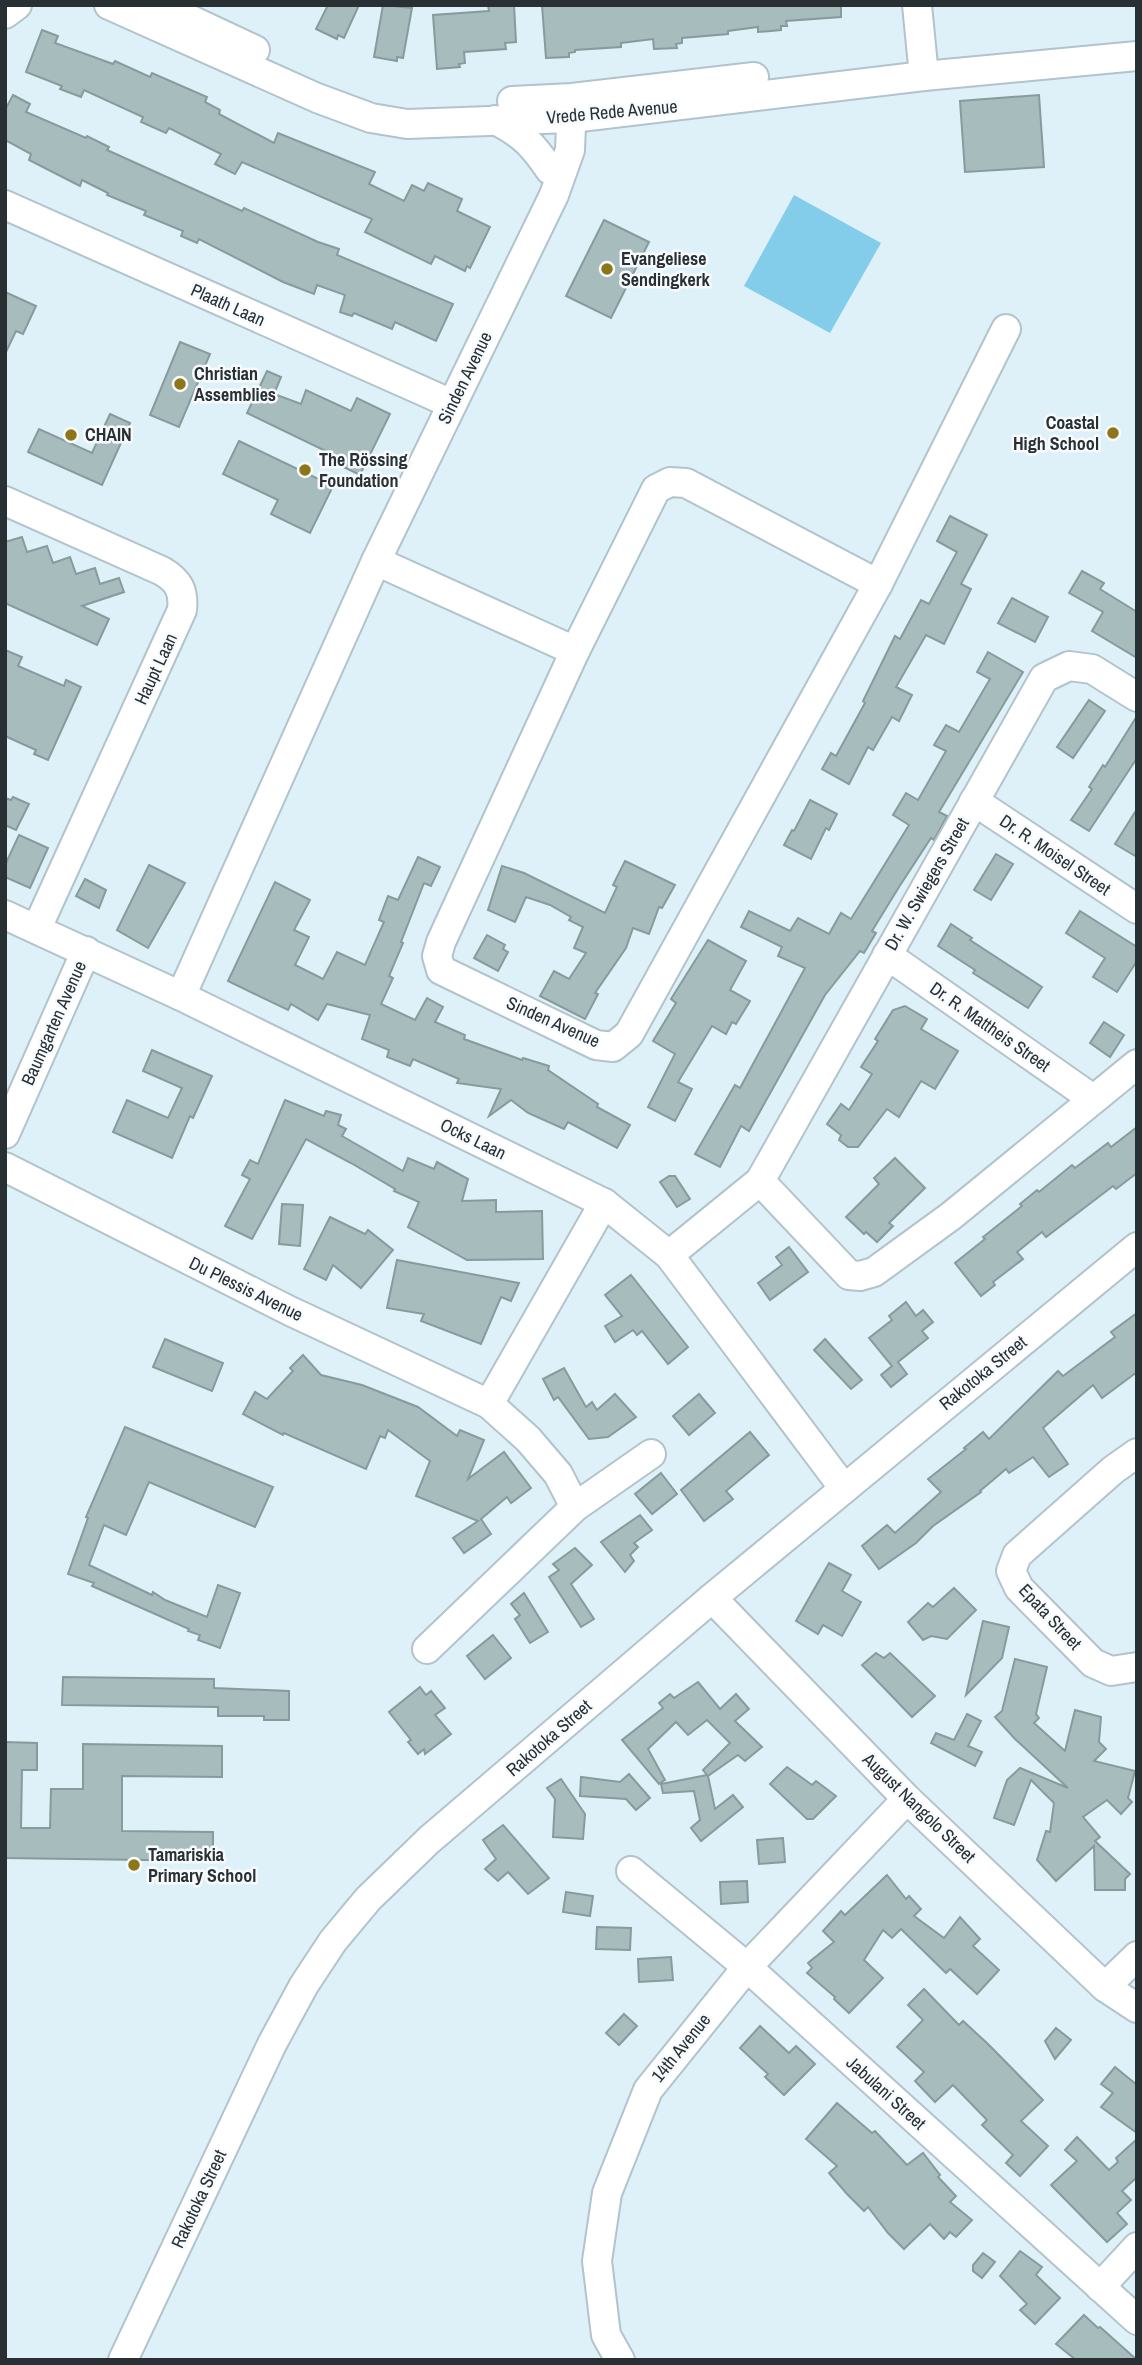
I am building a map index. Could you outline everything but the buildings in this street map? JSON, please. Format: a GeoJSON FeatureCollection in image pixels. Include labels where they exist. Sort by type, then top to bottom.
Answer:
{"type":"FeatureCollection","features":[{"type":"Feature","properties":{"kind":"street"},"geometry":{"type":"LineString","coordinates":[[5,14],[17,5]]}},
{"type":"Feature","properties":{"kind":"street","name":"Vrede Rede Avenue"},"geometry":{"type":"LineString","coordinates":[[109,5],[317,98],[371,118],[407,124],[495,120],[560,108],[1137,40]]}},
{"type":"Feature","properties":{"kind":"street","name":"Vrede Rede Avenue"},"geometry":{"type":"LineString","coordinates":[[159,5],[320,80],[384,104],[560,108]]}},
{"type":"Feature","properties":{"kind":"street"},"geometry":{"type":"LineString","coordinates":[[917,5],[923,67]]}},
{"type":"Feature","properties":{"kind":"street","name":"Vrede Rede Avenue"},"geometry":{"type":"LineString","coordinates":[[923,67],[1137,56]]}},
{"type":"Feature","properties":{"kind":"street","name":"Sinden Avenue"},"geometry":{"type":"LineString","coordinates":[[181,996],[376,561],[452,404],[552,183],[570,150],[560,108]]}},
{"type":"Feature","properties":{"kind":"street"},"geometry":{"type":"LineString","coordinates":[[495,120],[530,142],[552,183]]}},
{"type":"Feature","properties":{"kind":"street","name":"Plaath Laan"},"geometry":{"type":"LineString","coordinates":[[5,205],[452,404]]}},
{"type":"Feature","properties":{"kind":"street","name":"Sinden Avenue"},"geometry":{"type":"LineString","coordinates":[[878,584],[686,482],[670,482],[656,489],[575,651],[441,942],[436,957],[441,970],[596,1045],[613,1047],[629,1034],[878,584],[1006,329]]}},
{"type":"Feature","properties":{"kind":"street","name":"Haupt Laan"},"geometry":{"type":"LineString","coordinates":[[5,501],[162,571],[174,578],[181,587],[184,599],[183,611],[37,928]]}},
{"type":"Feature","properties":{"kind":"street"},"geometry":{"type":"LineString","coordinates":[[376,561],[575,651]]}},
{"type":"Feature","properties":{"kind":"street","name":"Dr. W. Swiegers Street"},"geometry":{"type":"LineString","coordinates":[[669,1255],[760,1181],[1044,678],[1069,666],[1092,669],[1137,697]]}},
{"type":"Feature","properties":{"kind":"street","name":"Dr. R. Moisel Street"},"geometry":{"type":"LineString","coordinates":[[974,802],[1137,909]]}},
{"type":"Feature","properties":{"kind":"street","name":"Ocks Laan"},"geometry":{"type":"LineString","coordinates":[[5,915],[181,996],[604,1203],[669,1255],[843,1488]]}},
{"type":"Feature","properties":{"kind":"street","name":"Baumgarten Avenue"},"geometry":{"type":"LineString","coordinates":[[5,1134],[86,951]]}},
{"type":"Feature","properties":{"kind":"street","name":"Dr. R. Mattheis Street"},"geometry":{"type":"LineString","coordinates":[[887,955],[1093,1099]]}},
{"type":"Feature","properties":{"kind":"street"},"geometry":{"type":"LineString","coordinates":[[760,1181],[849,1275],[860,1276],[874,1272],[951,1216],[1137,1064]]}},
{"type":"Feature","properties":{"kind":"street","name":"Du Plessis Avenue"},"geometry":{"type":"LineString","coordinates":[[5,1167],[290,1311],[489,1404],[528,1439],[558,1474],[575,1507]]}},
{"type":"Feature","properties":{"kind":"street"},"geometry":{"type":"LineString","coordinates":[[489,1404],[604,1203]]}},
{"type":"Feature","properties":{"kind":"street","name":"Rakotoka Street"},"geometry":{"type":"LineString","coordinates":[[123,2360],[272,2045],[304,1985],[333,1941],[368,1899],[429,1840],[712,1598],[1137,1247]]}},
{"type":"Feature","properties":{"kind":"street","name":"Epata Street"},"geometry":{"type":"LineString","coordinates":[[1137,1453],[1113,1470],[1017,1555],[1010,1570],[1019,1588],[1093,1662],[1111,1671],[1137,1667]]}},
{"type":"Feature","properties":{"kind":"street"},"geometry":{"type":"LineString","coordinates":[[427,1649],[575,1507],[651,1454]]}},
{"type":"Feature","properties":{"kind":"street","name":"August Nangolo Street"},"geometry":{"type":"LineString","coordinates":[[712,1598],[907,1799],[1105,1987],[1137,2008]]}},
{"type":"Feature","properties":{"kind":"street","name":"14th Avenue"},"geometry":{"type":"LineString","coordinates":[[620,2360],[606,2335],[597,2261],[607,2193],[648,2090],[747,1967],[907,1799]]}},
{"type":"Feature","properties":{"kind":"street","name":"Jabulani Street"},"geometry":{"type":"LineString","coordinates":[[632,1871],[747,1967],[1137,2320]]}},
{"type":"Feature","properties":{"kind":"street"},"geometry":{"type":"LineString","coordinates":[[1105,1987],[1137,1956]]}},
{"type":"Feature","properties":{"kind":"street"},"geometry":{"type":"LineString","coordinates":[[1100,2287],[1137,2247]]}},
{"type":"Feature","properties":{"kind":"shaded area"},"geometry":{"type":"Polygon","coordinates":[[[794,195],[881,243],[830,333],[744,286],[794,195]]]}},
{"type":"Feature","properties":{"kind":"place","name":"Evangeliese Sendingkerk"},"geometry":{"type":"Point","coordinates":[607,269]}},
{"type":"Feature","properties":{"kind":"place","name":"Christian Assemblies"},"geometry":{"type":"Point","coordinates":[180,384]}},
{"type":"Feature","properties":{"kind":"place","name":"Coastal High School"},"geometry":{"type":"Point","coordinates":[1113,433]}},
{"type":"Feature","properties":{"kind":"place","name":"CHAIN"},"geometry":{"type":"Point","coordinates":[71,435]}},
{"type":"Feature","properties":{"kind":"place","name":"The Rössing Foundation"},"geometry":{"type":"Point","coordinates":[305,470]}},
{"type":"Feature","properties":{"kind":"place","name":"Tamariskia Primary School"},"geometry":{"type":"Point","coordinates":[134,1865]}}]}
